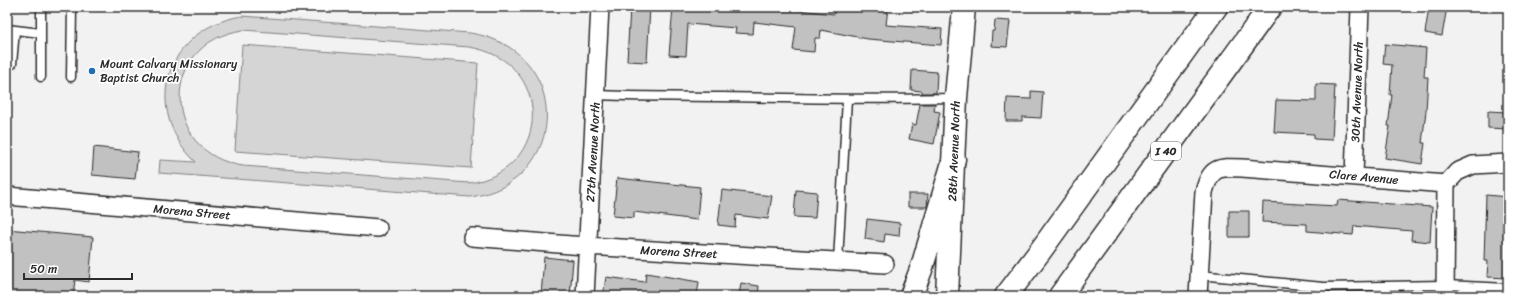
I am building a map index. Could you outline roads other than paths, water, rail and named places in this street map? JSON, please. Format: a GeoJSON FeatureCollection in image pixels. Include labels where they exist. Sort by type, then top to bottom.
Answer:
{"type":"FeatureCollection","features":[{"type":"Feature","properties":{"kind":"main road","name":"28th Avenue North"},"geometry":{"type":"LineString","coordinates":[[947,296],[956,98],[964,7]]}},
{"type":"Feature","properties":{"kind":"main road"},"geometry":{"type":"LineString","coordinates":[[1006,296],[1041,250],[1216,7]]}},
{"type":"Feature","properties":{"kind":"main road","name":"I 40"},"geometry":{"type":"LineString","coordinates":[[1060,295],[1270,7]]}},
{"type":"Feature","properties":{"kind":"main road"},"geometry":{"type":"LineString","coordinates":[[911,296],[922,267],[954,159]]}},
{"type":"Feature","properties":{"kind":"street","name":"27th Avenue North"},"geometry":{"type":"LineString","coordinates":[[585,296],[600,7]]}},
{"type":"Feature","properties":{"kind":"street","name":"30th Avenue North"},"geometry":{"type":"LineString","coordinates":[[1354,176],[1360,7]]}},
{"type":"Feature","properties":{"kind":"street"},"geometry":{"type":"LineString","coordinates":[[1445,291],[1446,184],[1457,172],[1473,165],[1508,163]]}},
{"type":"Feature","properties":{"kind":"street","name":"Clare Avenue"},"geometry":{"type":"LineString","coordinates":[[1199,275],[1204,192],[1207,181],[1214,171],[1227,168],[1354,176],[1446,184]]}},
{"type":"Feature","properties":{"kind":"street","name":"Morena Street"},"geometry":{"type":"LineString","coordinates":[[7,196],[378,228]]}},
{"type":"Feature","properties":{"kind":"street","name":"Morena Street"},"geometry":{"type":"LineString","coordinates":[[472,238],[886,264]]}},
{"type":"Feature","properties":{"kind":"street"},"geometry":{"type":"LineString","coordinates":[[1198,296],[1199,275]]}},
{"type":"Feature","properties":{"kind":"lane"},"geometry":{"type":"LineString","coordinates":[[41,7],[41,77]]}},
{"type":"Feature","properties":{"kind":"lane"},"geometry":{"type":"LineString","coordinates":[[71,77],[72,7]]}},
{"type":"Feature","properties":{"kind":"lane"},"geometry":{"type":"LineString","coordinates":[[7,64],[12,64],[11,30],[41,33]]}},
{"type":"Feature","properties":{"kind":"lane"},"geometry":{"type":"LineString","coordinates":[[596,95],[632,97],[847,99],[956,98]]}},
{"type":"Feature","properties":{"kind":"lane"},"geometry":{"type":"LineString","coordinates":[[838,261],[847,99]]}},
{"type":"Feature","properties":{"kind":"lane"},"geometry":{"type":"LineString","coordinates":[[1199,275],[1323,287],[1445,291],[1508,288]]}},
{"type":"Feature","properties":{"kind":"lane"},"geometry":{"type":"LineString","coordinates":[[1322,296],[1323,287]]}},
{"type":"Feature","properties":{"kind":"place","name":"Mount Calvary Missionary Baptist Church"},"geometry":{"type":"Point","coordinates":[92,71]}}]}
